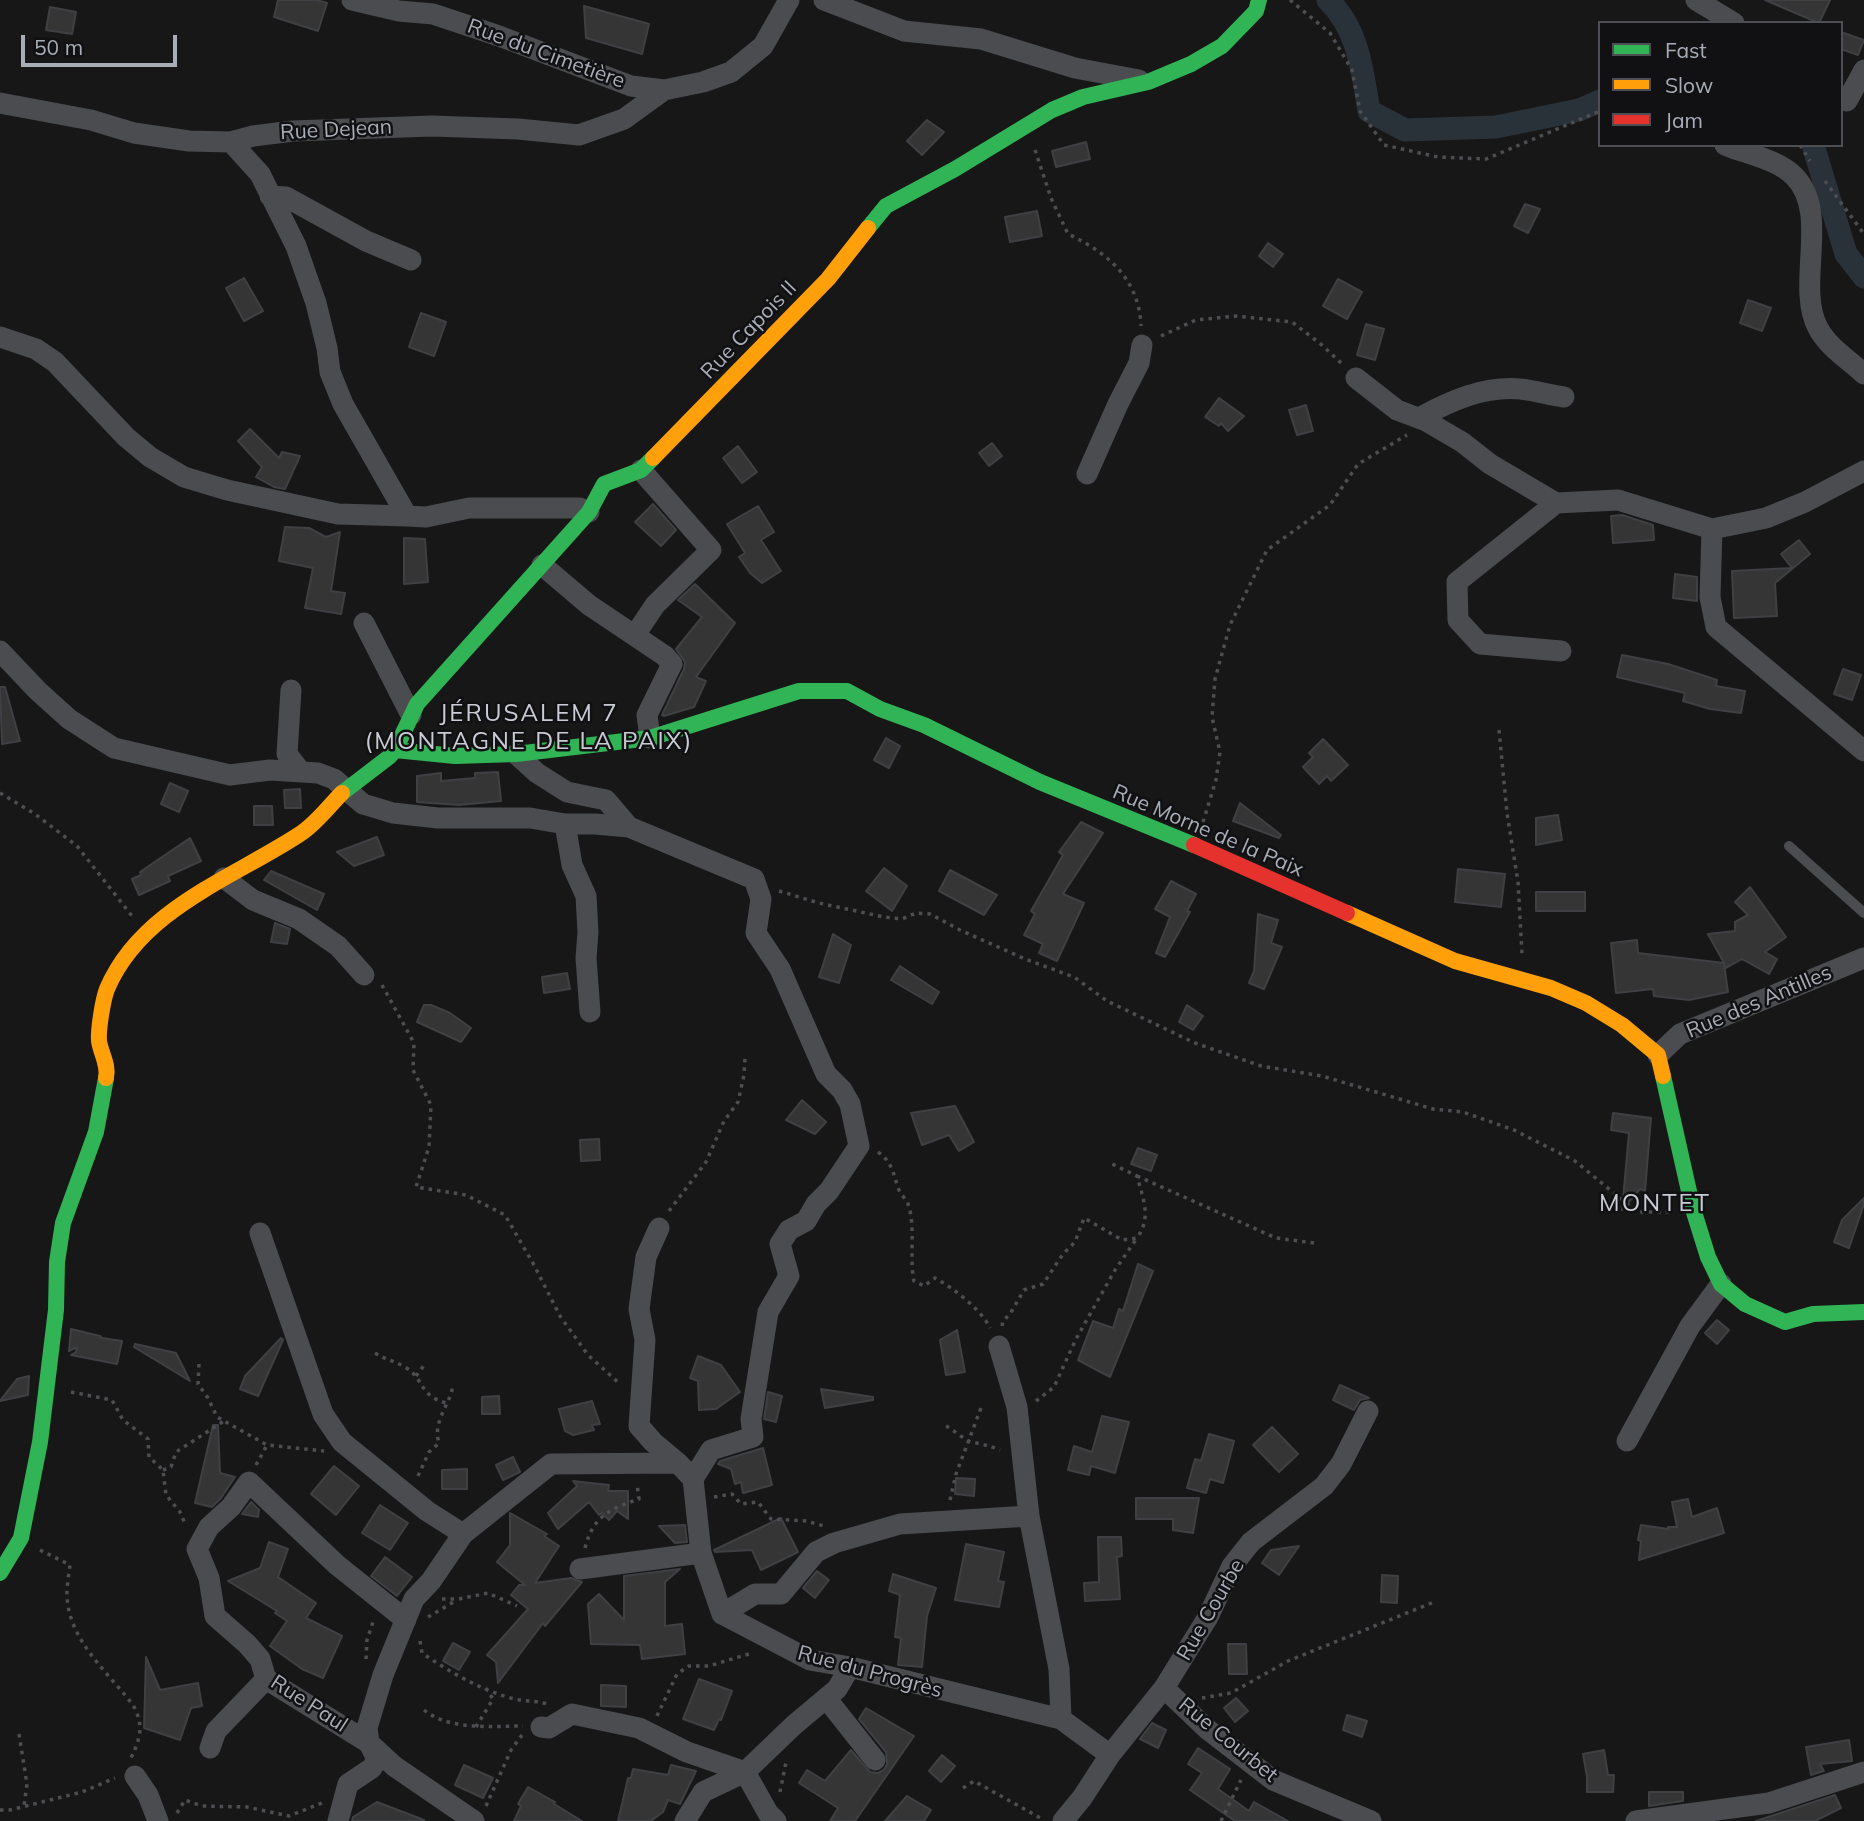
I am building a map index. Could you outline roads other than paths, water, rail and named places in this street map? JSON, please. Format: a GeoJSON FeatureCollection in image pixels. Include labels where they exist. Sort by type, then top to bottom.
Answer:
{"type":"FeatureCollection","features":[{"type":"Feature","properties":{"kind":"street","name":"Rue du Cimetière"},"geometry":{"type":"LineString","coordinates":[[352,0],[399,11],[433,14],[631,86],[664,90],[703,82],[731,72],[763,46],[789,0]]}},
{"type":"Feature","properties":{"kind":"street"},"geometry":{"type":"LineString","coordinates":[[824,0],[904,31],[981,39],[1075,68],[1148,82]]}},
{"type":"Feature","properties":{"kind":"street","name":"Rue Capois II"},"geometry":{"type":"LineString","coordinates":[[0,1573],[21,1538],[40,1442],[56,1310],[57,1262],[63,1223],[96,1132],[107,1072],[99,1040],[106,991],[125,955],[186,901],[303,832],[345,790],[389,757],[395,750],[416,704],[589,512],[604,484],[641,470],[828,279],[886,206],[955,169],[1052,110],[1083,97],[1148,82],[1191,64],[1222,46],[1256,11],[1259,0]]}},
{"type":"Feature","properties":{"kind":"street"},"geometry":{"type":"LineString","coordinates":[[1696,0],[1731,21]]}},
{"type":"Feature","properties":{"kind":"street"},"geometry":{"type":"LineString","coordinates":[[1851,104],[1864,70]]}},
{"type":"Feature","properties":{"kind":"street","name":"Rue Dejean"},"geometry":{"type":"LineString","coordinates":[[0,103],[91,120],[134,133],[189,141],[231,142],[293,131],[432,126],[518,129],[579,135],[624,119],[664,90]]}},
{"type":"Feature","properties":{"kind":"street"},"geometry":{"type":"LineString","coordinates":[[231,142],[260,174],[296,246],[316,303],[330,372],[343,404],[407,516]]}},
{"type":"Feature","properties":{"kind":"street"},"geometry":{"type":"LineString","coordinates":[[1730,147],[1782,167],[1795,177],[1807,196],[1812,249],[1810,301],[1816,327],[1826,341],[1864,374]]}},
{"type":"Feature","properties":{"kind":"street"},"geometry":{"type":"LineString","coordinates":[[270,196],[286,197],[366,241],[411,260]]}},
{"type":"Feature","properties":{"kind":"street"},"geometry":{"type":"LineString","coordinates":[[0,337],[36,349],[55,362],[126,437],[150,457],[184,477],[227,490],[338,514],[426,517],[469,508],[580,508],[589,512]]}},
{"type":"Feature","properties":{"kind":"street"},"geometry":{"type":"LineString","coordinates":[[1087,474],[1139,363],[1142,345]]}},
{"type":"Feature","properties":{"kind":"street"},"geometry":{"type":"LineString","coordinates":[[1356,378],[1397,410],[1462,442],[1490,464],[1556,503],[1618,500],[1712,529],[1766,518],[1805,502],[1864,471]]}},
{"type":"Feature","properties":{"kind":"street"},"geometry":{"type":"LineString","coordinates":[[1422,420],[1450,402],[1487,390],[1520,389],[1564,397]]}},
{"type":"Feature","properties":{"kind":"street"},"geometry":{"type":"LineString","coordinates":[[635,635],[655,605],[711,550],[641,470]]}},
{"type":"Feature","properties":{"kind":"street"},"geometry":{"type":"LineString","coordinates":[[1556,503],[1457,582],[1458,620],[1480,644],[1561,651]]}},
{"type":"Feature","properties":{"kind":"street"},"geometry":{"type":"LineString","coordinates":[[1712,529],[1710,597],[1716,627],[1864,751]]}},
{"type":"Feature","properties":{"kind":"street"},"geometry":{"type":"LineString","coordinates":[[542,565],[589,605],[665,656],[672,664],[648,715],[650,738]]}},
{"type":"Feature","properties":{"kind":"street"},"geometry":{"type":"LineString","coordinates":[[364,623],[411,715]]}},
{"type":"Feature","properties":{"kind":"street"},"geometry":{"type":"LineString","coordinates":[[0,651],[69,719],[114,748],[230,775],[270,770],[318,773],[334,779],[363,804],[393,813],[438,818],[530,818],[565,824],[629,827],[754,879],[761,898],[756,933],[780,969],[827,1074],[842,1090],[850,1104],[859,1146],[806,1221],[789,1230],[780,1244],[789,1276],[768,1312],[751,1419],[753,1437],[711,1450],[693,1479]]}},
{"type":"Feature","properties":{"kind":"street"},"geometry":{"type":"LineString","coordinates":[[291,690],[287,754],[300,771]]}},
{"type":"Feature","properties":{"kind":"street","name":"Rue Morne de la Paix"},"geometry":{"type":"LineString","coordinates":[[395,750],[454,756],[516,754],[650,738],[799,691],[847,691],[880,709],[924,725],[1040,782],[1210,852],[1455,961],[1551,988],[1586,1003],[1622,1025],[1658,1055]]}},
{"type":"Feature","properties":{"kind":"street"},"geometry":{"type":"LineString","coordinates":[[516,754],[537,773],[568,792],[606,800],[629,827]]}},
{"type":"Feature","properties":{"kind":"street"},"geometry":{"type":"LineString","coordinates":[[565,824],[572,864],[586,896],[586,958],[590,1012]]}},
{"type":"Feature","properties":{"kind":"street"},"geometry":{"type":"LineString","coordinates":[[224,878],[253,900],[299,919],[338,946],[364,975]]}},
{"type":"Feature","properties":{"kind":"street","name":"Rue des Antilles"},"geometry":{"type":"LineString","coordinates":[[1658,1055],[1680,1034],[1864,958]]}},
{"type":"Feature","properties":{"kind":"street"},"geometry":{"type":"LineString","coordinates":[[1658,1055],[1693,1209],[1708,1257],[1721,1284],[1745,1304],[1785,1322],[1813,1314],[1864,1312]]}},
{"type":"Feature","properties":{"kind":"street"},"geometry":{"type":"LineString","coordinates":[[638,1464],[645,1340],[639,1309],[646,1257],[659,1228]]}},
{"type":"Feature","properties":{"kind":"street"},"geometry":{"type":"LineString","coordinates":[[260,1233],[323,1414],[342,1442],[427,1511],[463,1534]]}},
{"type":"Feature","properties":{"kind":"street"},"geometry":{"type":"LineString","coordinates":[[1627,1441],[1690,1326],[1721,1284]]}},
{"type":"Feature","properties":{"kind":"street"},"geometry":{"type":"LineString","coordinates":[[999,1346],[1017,1407],[1029,1516],[1059,1669],[1061,1719]]}},
{"type":"Feature","properties":{"kind":"street","name":"Rue Courbe"},"geometry":{"type":"LineString","coordinates":[[1063,1821],[1082,1798],[1110,1755],[1172,1695],[1232,1566],[1251,1542],[1324,1486],[1341,1464],[1368,1411]]}},
{"type":"Feature","properties":{"kind":"street"},"geometry":{"type":"LineString","coordinates":[[639,1426],[693,1479],[701,1553],[722,1614],[755,1594],[781,1594],[816,1552],[834,1543],[900,1524],[1029,1516]]}},
{"type":"Feature","properties":{"kind":"street"},"geometry":{"type":"LineString","coordinates":[[338,1821],[348,1784],[372,1768],[377,1759],[369,1743],[367,1728],[383,1675],[414,1599],[431,1581],[463,1534],[551,1464],[678,1463]]}},
{"type":"Feature","properties":{"kind":"street","name":"Rue Paul"},"geometry":{"type":"LineString","coordinates":[[404,1623],[337,1565],[249,1482],[230,1507],[209,1527],[198,1549],[209,1578],[215,1616],[260,1659],[266,1679],[369,1743],[394,1766],[479,1815]]}},
{"type":"Feature","properties":{"kind":"street"},"geometry":{"type":"LineString","coordinates":[[580,1569],[701,1553]]}},
{"type":"Feature","properties":{"kind":"street","name":"Rue du Progrès"},"geometry":{"type":"LineString","coordinates":[[722,1614],[810,1660],[850,1667],[1061,1719],[1110,1755]]}},
{"type":"Feature","properties":{"kind":"street"},"geometry":{"type":"LineString","coordinates":[[685,1821],[703,1793],[745,1772],[837,1689],[850,1667]]}},
{"type":"Feature","properties":{"kind":"street"},"geometry":{"type":"LineString","coordinates":[[210,1748],[216,1731],[266,1679]]}},
{"type":"Feature","properties":{"kind":"street","name":"Rue Courbet"},"geometry":{"type":"LineString","coordinates":[[1172,1695],[1207,1729],[1273,1780],[1371,1821]]}},
{"type":"Feature","properties":{"kind":"street"},"geometry":{"type":"LineString","coordinates":[[827,1698],[875,1759]]}},
{"type":"Feature","properties":{"kind":"street"},"geometry":{"type":"LineString","coordinates":[[541,1727],[549,1728],[572,1714],[639,1728],[687,1752],[745,1772],[768,1812],[778,1811]]}},
{"type":"Feature","properties":{"kind":"street"},"geometry":{"type":"LineString","coordinates":[[1636,1821],[1769,1802],[1864,1772]]}},
{"type":"Feature","properties":{"kind":"street"},"geometry":{"type":"LineString","coordinates":[[132,1774],[166,1820]]}},
{"type":"Feature","properties":{"kind":"lane"},"geometry":{"type":"LineString","coordinates":[[1789,845],[1864,913]]}},
{"type":"Feature","properties":{"kind":"waterway"},"geometry":{"type":"LineString","coordinates":[[1328,0],[1347,24],[1353,38],[1369,111],[1405,130],[1496,127],[1579,110],[1598,102]]}},
{"type":"Feature","properties":{"kind":"waterway"},"geometry":{"type":"LineString","coordinates":[[1814,147],[1846,254],[1864,277]]}},
{"type":"Feature","properties":{"kind":"district","name":"JÉRUSALEM 7 (MONTAGNE DE LA PAIX)"},"geometry":{"type":"Point","coordinates":[529,728]}},
{"type":"Feature","properties":{"kind":"district","name":"MONTET"},"geometry":{"type":"Point","coordinates":[1655,1204]}}]}
